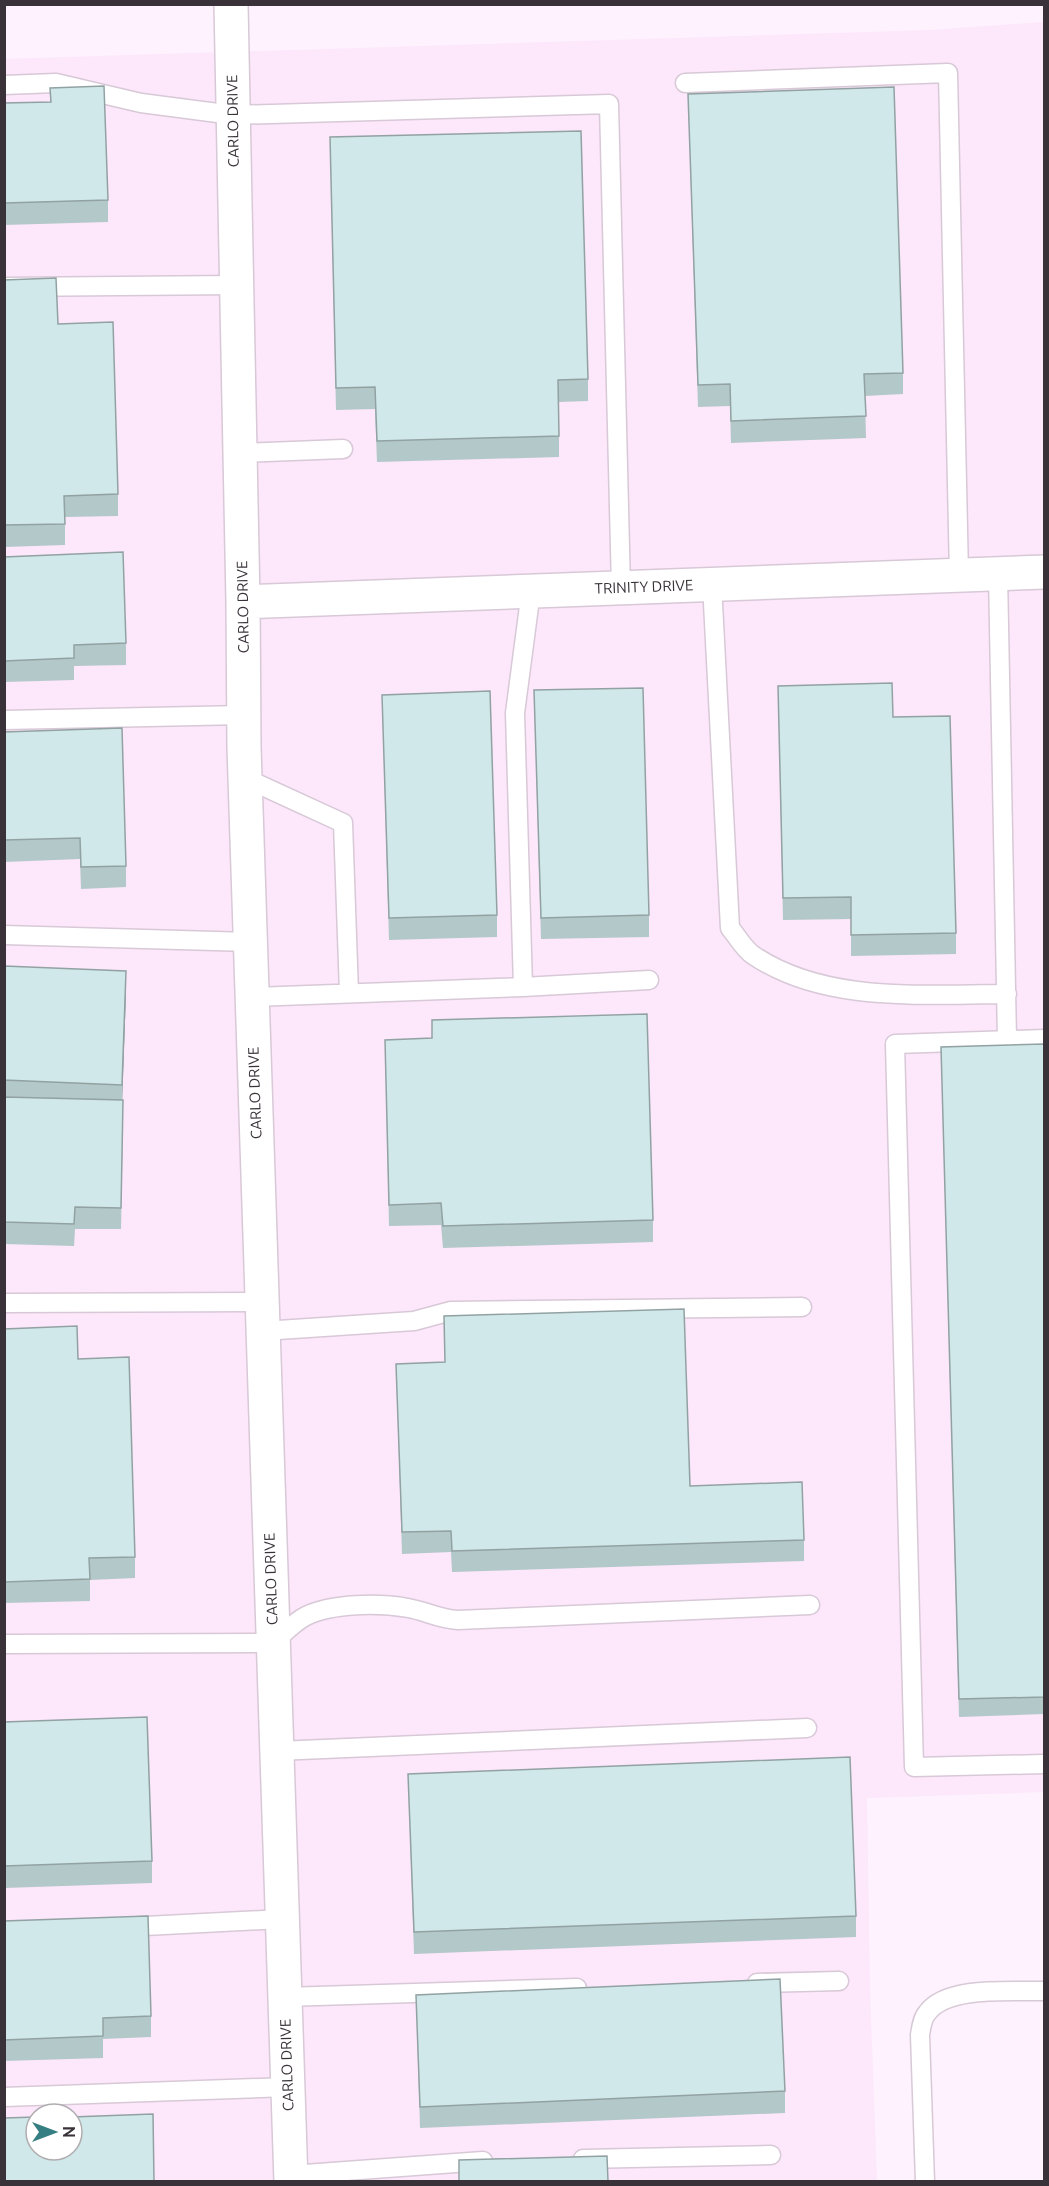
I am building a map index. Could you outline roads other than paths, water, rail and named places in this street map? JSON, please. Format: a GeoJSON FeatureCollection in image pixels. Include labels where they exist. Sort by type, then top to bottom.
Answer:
{"type":"FeatureCollection","features":[{"type":"Feature","properties":{"kind":"street","name":"CARLO DRIVE"},"geometry":{"type":"LineString","coordinates":[[231,4],[245,778],[291,2178]]}},
{"type":"Feature","properties":{"kind":"street","name":"TRINITY DRIVE"},"geometry":{"type":"LineString","coordinates":[[243,602],[1044,572]]}},
{"type":"Feature","properties":{"kind":"lane"},"geometry":{"type":"LineString","coordinates":[[685,83],[948,73],[959,576]]}},
{"type":"Feature","properties":{"kind":"lane"},"geometry":{"type":"LineString","coordinates":[[4,85],[56,83],[141,103],[233,115],[609,104],[621,588]]}},
{"type":"Feature","properties":{"kind":"lane"},"geometry":{"type":"LineString","coordinates":[[4,287],[236,285]]}},
{"type":"Feature","properties":{"kind":"lane"},"geometry":{"type":"LineString","coordinates":[[240,453],[343,449]]}},
{"type":"Feature","properties":{"kind":"lane"},"geometry":{"type":"LineString","coordinates":[[998,574],[1007,1040]]}},
{"type":"Feature","properties":{"kind":"lane"},"geometry":{"type":"LineString","coordinates":[[712,585],[730,928],[751,954],[792,976],[865,993],[1007,994]]}},
{"type":"Feature","properties":{"kind":"lane"},"geometry":{"type":"LineString","coordinates":[[523,987],[515,713],[531,591]]}},
{"type":"Feature","properties":{"kind":"lane"},"geometry":{"type":"LineString","coordinates":[[4,720],[244,715]]}},
{"type":"Feature","properties":{"kind":"lane"},"geometry":{"type":"LineString","coordinates":[[245,778],[343,823],[349,993]]}},
{"type":"Feature","properties":{"kind":"lane"},"geometry":{"type":"LineString","coordinates":[[4,935],[250,942]]}},
{"type":"Feature","properties":{"kind":"lane"},"geometry":{"type":"LineString","coordinates":[[252,997],[649,980]]}},
{"type":"Feature","properties":{"kind":"lane"},"geometry":{"type":"LineString","coordinates":[[1044,1038],[895,1044],[914,1767],[1044,1764]]}},
{"type":"Feature","properties":{"kind":"lane"},"geometry":{"type":"LineString","coordinates":[[4,1303],[263,1317],[414,1321],[451,1311],[802,1307]]}},
{"type":"Feature","properties":{"kind":"lane"},"geometry":{"type":"LineString","coordinates":[[4,1644],[273,1643],[304,1617],[326,1609],[382,1605],[411,1609],[441,1619],[458,1620],[810,1605]]}},
{"type":"Feature","properties":{"kind":"lane"},"geometry":{"type":"LineString","coordinates":[[277,1751],[807,1728]]}},
{"type":"Feature","properties":{"kind":"lane"},"geometry":{"type":"LineString","coordinates":[[106,1928],[282,1919]]}},
{"type":"Feature","properties":{"kind":"lane"},"geometry":{"type":"LineString","coordinates":[[744,1984],[839,1981]]}},
{"type":"Feature","properties":{"kind":"lane"},"geometry":{"type":"LineString","coordinates":[[285,1997],[591,1988]]}},
{"type":"Feature","properties":{"kind":"lane"},"geometry":{"type":"LineString","coordinates":[[925,2181],[920,2035],[926,2014],[936,2003],[968,1993],[1044,1991]]}},
{"type":"Feature","properties":{"kind":"lane"},"geometry":{"type":"LineString","coordinates":[[4,2097],[288,2087]]}},
{"type":"Feature","properties":{"kind":"lane"},"geometry":{"type":"LineString","coordinates":[[570,2159],[771,2155]]}},
{"type":"Feature","properties":{"kind":"lane"},"geometry":{"type":"LineString","coordinates":[[291,2178],[498,2160]]}}]}
